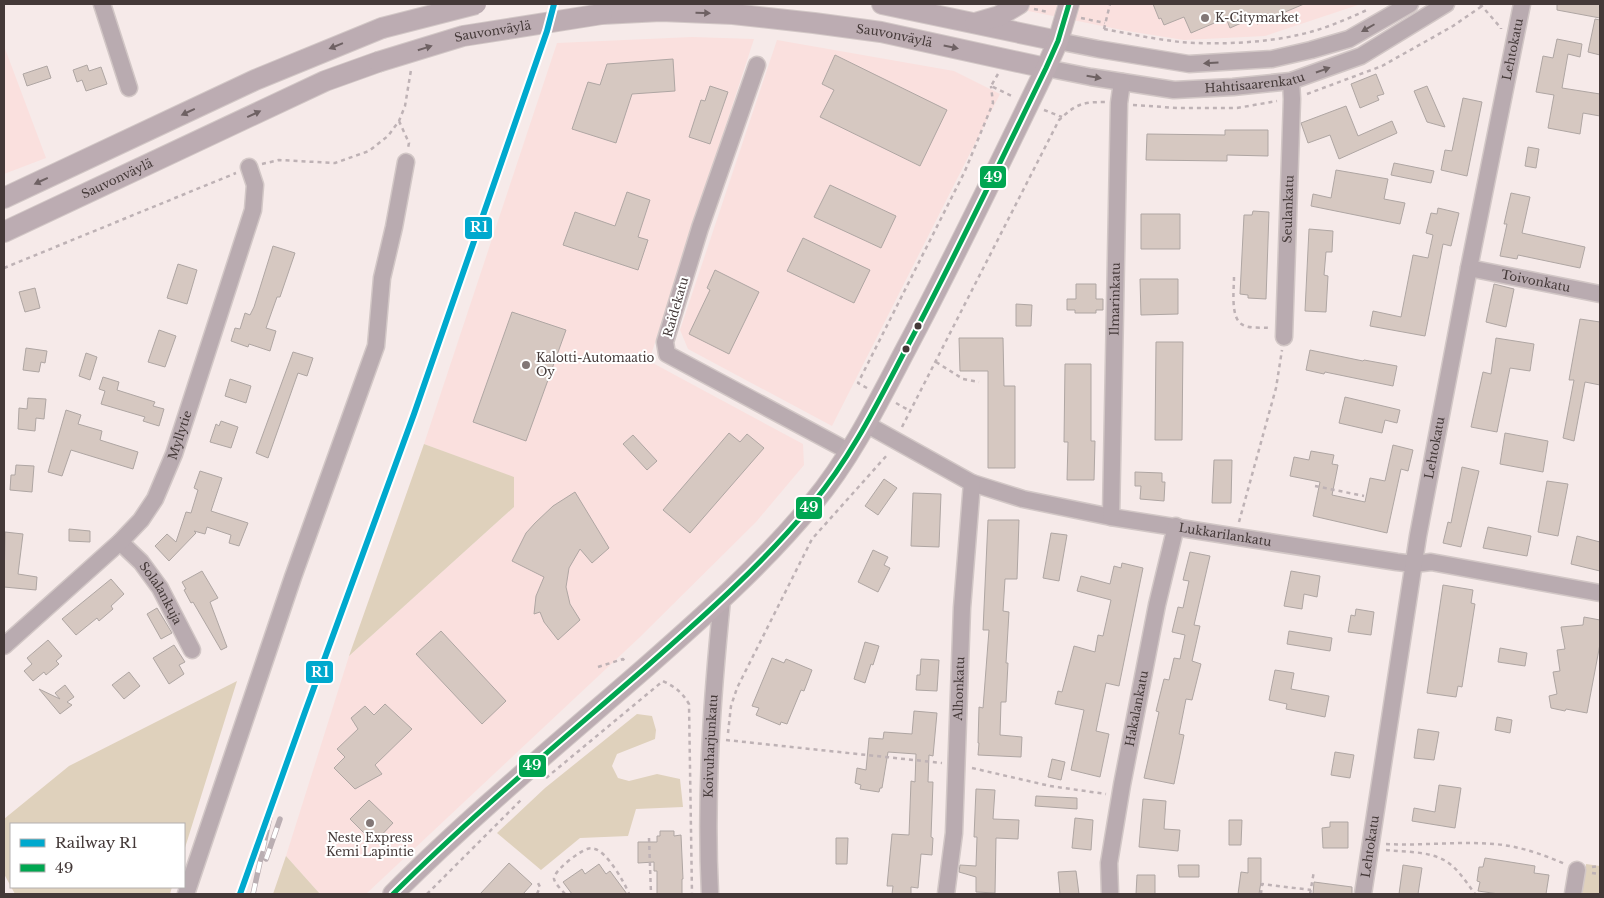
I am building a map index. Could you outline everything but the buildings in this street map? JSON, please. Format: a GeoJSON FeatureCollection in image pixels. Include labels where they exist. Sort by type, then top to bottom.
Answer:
{"type":"FeatureCollection","features":[{"type":"Feature","properties":{"kind":"main road"},"geometry":{"type":"LineString","coordinates":[[4,198],[254,80],[382,28],[476,4]]}},
{"type":"Feature","properties":{"kind":"main road"},"geometry":{"type":"LineString","coordinates":[[882,4],[1058,41]]}},
{"type":"Feature","properties":{"kind":"main road"},"geometry":{"type":"LineString","coordinates":[[975,23],[999,16],[1019,4]]}},
{"type":"Feature","properties":{"kind":"main road"},"geometry":{"type":"LineString","coordinates":[[393,894],[497,796],[722,600],[787,534],[816,500],[850,452],[946,273],[1046,68],[1058,41],[1069,4]]}},
{"type":"Feature","properties":{"kind":"main road","name":"Sauvonväylä"},"geometry":{"type":"LineString","coordinates":[[4,232],[325,81],[378,62],[463,36],[602,14],[661,11],[733,14],[824,24],[881,32],[1046,68]]}},
{"type":"Feature","properties":{"kind":"street"},"geometry":{"type":"LineString","coordinates":[[102,4],[129,88]]}},
{"type":"Feature","properties":{"kind":"street","name":"Hahtisaarenkatu"},"geometry":{"type":"LineString","coordinates":[[1058,41],[1098,50],[1189,64],[1272,58],[1350,39],[1410,4]]}},
{"type":"Feature","properties":{"kind":"street","name":"Hahtisaarenkatu"},"geometry":{"type":"LineString","coordinates":[[1046,68],[1174,90],[1291,81],[1361,56],[1446,4]]}},
{"type":"Feature","properties":{"kind":"street","name":"Lehtokatu"},"geometry":{"type":"LineString","coordinates":[[1363,894],[1379,843],[1414,564],[1469,268],[1522,4]]}},
{"type":"Feature","properties":{"kind":"street","name":"Raidekatu"},"geometry":{"type":"LineString","coordinates":[[757,65],[700,228],[665,342],[667,354],[850,452]]}},
{"type":"Feature","properties":{"kind":"street","name":"Seulankatu"},"geometry":{"type":"LineString","coordinates":[[1284,333],[1291,81]]}},
{"type":"Feature","properties":{"kind":"street","name":"Ilmarinkatu"},"geometry":{"type":"LineString","coordinates":[[1111,517],[1119,103],[1122,82]]}},
{"type":"Feature","properties":{"kind":"street"},"geometry":{"type":"LineString","coordinates":[[186,894],[290,586],[376,346],[382,278],[406,162]]}},
{"type":"Feature","properties":{"kind":"street","name":"Myllytie"},"geometry":{"type":"LineString","coordinates":[[4,646],[134,529],[155,499],[174,454],[253,210],[255,184],[249,167]]}},
{"type":"Feature","properties":{"kind":"street","name":"Toivonkatu"},"geometry":{"type":"LineString","coordinates":[[1469,268],[1600,294]]}},
{"type":"Feature","properties":{"kind":"street","name":"Lukkarilankatu"},"geometry":{"type":"LineString","coordinates":[[866,424],[972,483],[1023,499],[1111,517],[1396,562],[1414,564],[1431,562],[1600,593]]}},
{"type":"Feature","properties":{"kind":"street","name":"Alhonkatu"},"geometry":{"type":"LineString","coordinates":[[946,894],[954,833],[962,608],[972,483]]}},
{"type":"Feature","properties":{"kind":"street","name":"Hakalankatu"},"geometry":{"type":"LineString","coordinates":[[1110,894],[1109,863],[1120,796],[1153,627],[1176,526]]}},
{"type":"Feature","properties":{"kind":"street","name":"Solalankuja"},"geometry":{"type":"LineString","coordinates":[[120,542],[141,562],[160,588],[192,650]]}},
{"type":"Feature","properties":{"kind":"street","name":"Koivuharjunkatu"},"geometry":{"type":"LineString","coordinates":[[710,894],[709,808],[719,740],[722,600]]}},
{"type":"Feature","properties":{"kind":"street"},"geometry":{"type":"LineString","coordinates":[[1574,894],[1577,870]]}},
{"type":"Feature","properties":{"kind":"path"},"geometry":{"type":"LineString","coordinates":[[1110,4],[1104,29],[1181,42],[1268,40],[1299,35],[1345,20],[1374,6]]}},
{"type":"Feature","properties":{"kind":"path"},"geometry":{"type":"LineString","coordinates":[[858,383],[965,171],[993,103],[991,86]]}},
{"type":"Feature","properties":{"kind":"path"},"geometry":{"type":"LineString","coordinates":[[901,429],[1059,120],[1070,109],[1085,102]]}},
{"type":"Feature","properties":{"kind":"path"},"geometry":{"type":"LineString","coordinates":[[399,120],[408,143],[406,162]]}},
{"type":"Feature","properties":{"kind":"path"},"geometry":{"type":"LineString","coordinates":[[1234,277],[1236,319],[1242,325],[1284,333],[1276,388],[1236,536]]}},
{"type":"Feature","properties":{"kind":"path"},"geometry":{"type":"LineString","coordinates":[[936,362],[963,379],[979,382]]}},
{"type":"Feature","properties":{"kind":"path"},"geometry":{"type":"LineString","coordinates":[[898,404],[910,411]]}},
{"type":"Feature","properties":{"kind":"path"},"geometry":{"type":"LineString","coordinates":[[890,451],[812,539],[736,688],[719,740],[956,765],[1050,786],[1120,796]]}},
{"type":"Feature","properties":{"kind":"path"},"geometry":{"type":"LineString","coordinates":[[1315,486],[1364,496]]}},
{"type":"Feature","properties":{"kind":"path"},"geometry":{"type":"LineString","coordinates":[[543,781],[663,681],[674,686],[684,695],[689,704],[692,894]]}},
{"type":"Feature","properties":{"kind":"path"},"geometry":{"type":"LineString","coordinates":[[427,894],[527,794]]}},
{"type":"Feature","properties":{"kind":"path"},"geometry":{"type":"LineString","coordinates":[[1379,843],[1388,836]]}},
{"type":"Feature","properties":{"kind":"path"},"geometry":{"type":"LineString","coordinates":[[649,838],[652,857],[651,894]]}},
{"type":"Feature","properties":{"kind":"path"},"geometry":{"type":"LineString","coordinates":[[1379,843],[1386,850],[1422,853],[1444,860],[1460,873],[1475,894]]}},
{"type":"Feature","properties":{"kind":"path"},"geometry":{"type":"LineString","coordinates":[[1379,843],[1493,844],[1512,846],[1550,857],[1577,870]]}},
{"type":"Feature","properties":{"kind":"path"},"geometry":{"type":"LineString","coordinates":[[565,894],[554,880],[554,876],[558,869],[586,849],[595,849],[603,853],[629,894]]}},
{"type":"Feature","properties":{"kind":"path"},"geometry":{"type":"LineString","coordinates":[[1261,894],[1262,884],[1311,892],[1314,870]]}},
{"type":"Feature","properties":{"kind":"path"},"geometry":{"type":"LineString","coordinates":[[538,883],[540,887],[538,894]]}},
{"type":"Feature","properties":{"kind":"shaded area"},"geometry":{"type":"Polygon","coordinates":[[[994,4],[1361,4],[1265,36],[1184,40],[1127,31],[994,4]]]}},
{"type":"Feature","properties":{"kind":"shaded area"},"geometry":{"type":"Polygon","coordinates":[[[692,37],[754,39],[649,361],[803,444],[804,465],[756,522],[640,637],[366,894],[320,894],[286,856],[349,656],[514,507],[513,477],[424,444],[557,43],[692,37]]]}},
{"type":"Feature","properties":{"kind":"shaded area"},"geometry":{"type":"Polygon","coordinates":[[[777,40],[954,71],[1000,94],[832,426],[688,349],[680,330],[777,40]]]}},
{"type":"Feature","properties":{"kind":"shaded area"},"geometry":{"type":"Polygon","coordinates":[[[4,46],[46,158],[4,174],[4,46]]]}},
{"type":"Feature","properties":{"kind":"shaded area"},"geometry":{"type":"Polygon","coordinates":[[[424,444],[514,477],[514,507],[349,656],[424,444]]]}},
{"type":"Feature","properties":{"kind":"shaded area"},"geometry":{"type":"Polygon","coordinates":[[[237,681],[185,848],[185,823],[10,823],[10,885],[4,874],[4,819],[69,766],[237,681]]]}},
{"type":"Feature","properties":{"kind":"shaded area"},"geometry":{"type":"Polygon","coordinates":[[[637,714],[652,716],[656,730],[655,739],[617,754],[612,766],[618,778],[629,781],[657,774],[680,779],[683,807],[636,809],[628,836],[580,838],[541,870],[497,833],[545,788],[637,714]]]}},
{"type":"Feature","properties":{"kind":"shaded area"},"geometry":{"type":"Polygon","coordinates":[[[286,856],[320,894],[273,894],[286,856]]]}},
{"type":"Feature","properties":{"kind":"shaded area"},"geometry":{"type":"Polygon","coordinates":[[[1586,864],[1600,866],[1600,894],[1582,894],[1586,864]]]}},
{"type":"Feature","properties":{"kind":"shaded area"},"geometry":{"type":"Polygon","coordinates":[[[12,888],[172,888],[170,894],[15,894],[12,888]]]}},
{"type":"Feature","properties":{"kind":"railway"},"geometry":{"type":"LineString","coordinates":[[253,894],[273,803]]}},
{"type":"Feature","properties":{"kind":"railway"},"geometry":{"type":"LineString","coordinates":[[266,859],[280,819]]}},
{"type":"Feature","properties":{"kind":"rail line","name":"R1"},"geometry":{"type":"LineString","coordinates":[[240,894],[414,414],[547,31],[554,4]]}},
{"type":"Feature","properties":{"kind":"transit line","name":"49"},"geometry":{"type":"LineString","coordinates":[[393,894],[485,807],[645,668],[732,589],[774,547],[827,485],[875,407],[961,243],[1046,68],[1058,41],[1069,4]]}},
{"type":"Feature","properties":{"kind":"place","name":"K-Citymarket"},"geometry":{"type":"Point","coordinates":[1205,18]}},
{"type":"Feature","properties":{"kind":"place","name":"Kalotti-Automaatio Oy"},"geometry":{"type":"Point","coordinates":[526,365]}},
{"type":"Feature","properties":{"kind":"place","name":"Neste Express Kemi Lapintie"},"geometry":{"type":"Point","coordinates":[370,823]}}]}
